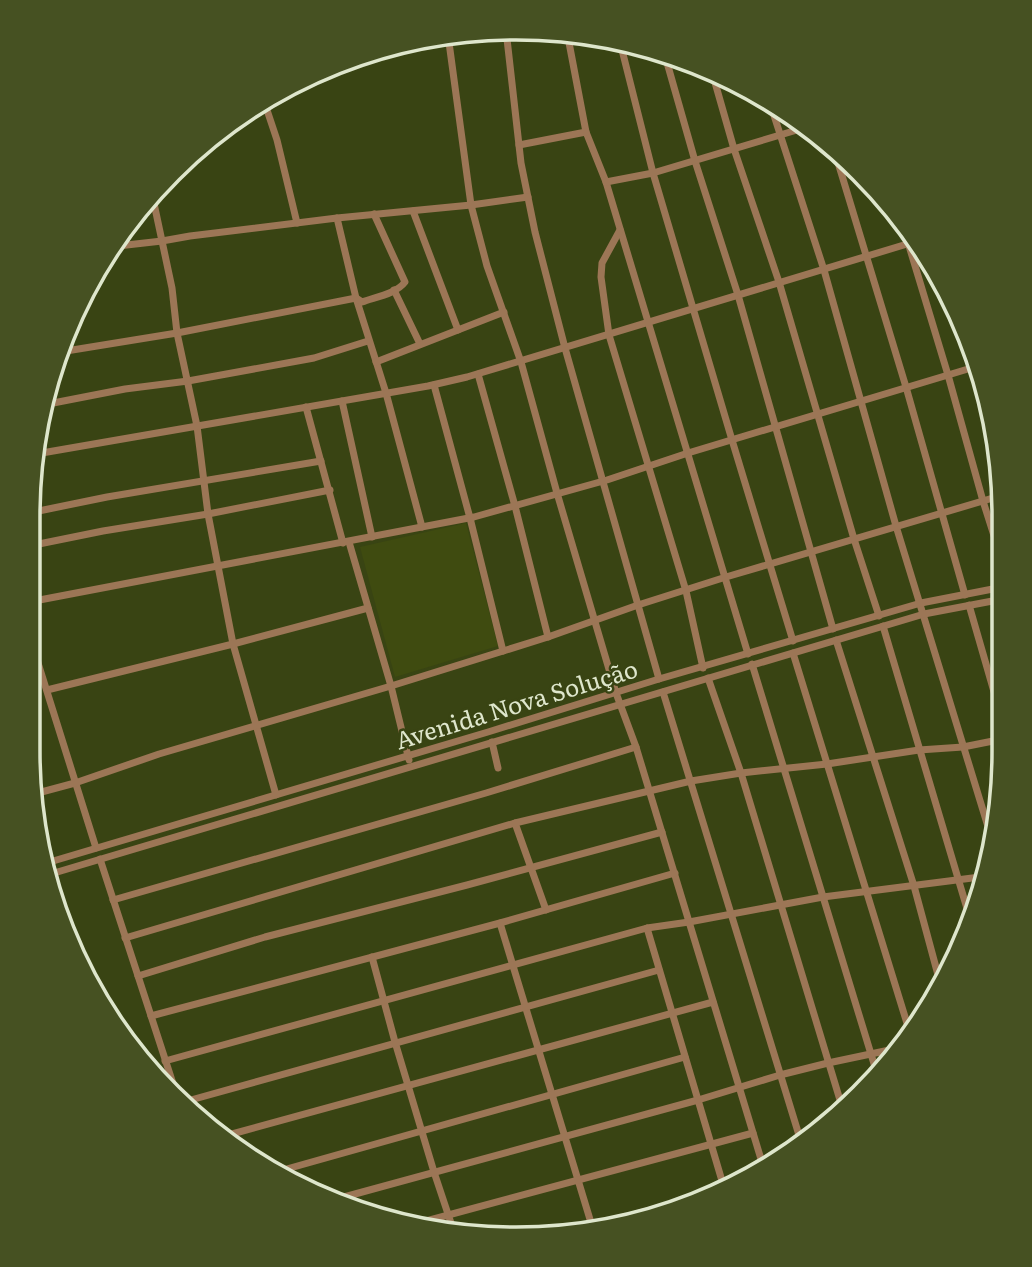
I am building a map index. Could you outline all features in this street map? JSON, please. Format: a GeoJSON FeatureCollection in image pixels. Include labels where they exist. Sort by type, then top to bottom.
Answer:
{"type":"FeatureCollection","features":[{"type":"Feature","properties":{"kind":"street"},"geometry":{"type":"LineString","coordinates":[[507,40],[519,145],[535,232],[659,680]]}},
{"type":"Feature","properties":{"kind":"street"},"geometry":{"type":"LineString","coordinates":[[569,43],[586,132],[606,182],[748,654]]}},
{"type":"Feature","properties":{"kind":"street"},"geometry":{"type":"LineString","coordinates":[[449,45],[471,205],[487,266],[520,362],[616,693],[636,747],[761,1159]]}},
{"type":"Feature","properties":{"kind":"street"},"geometry":{"type":"LineString","coordinates":[[623,52],[653,173],[793,641]]}},
{"type":"Feature","properties":{"kind":"street"},"geometry":{"type":"LineString","coordinates":[[668,65],[738,295],[833,629]]}},
{"type":"Feature","properties":{"kind":"street"},"geometry":{"type":"LineString","coordinates":[[715,84],[734,149],[779,282],[879,617]]}},
{"type":"Feature","properties":{"kind":"street"},"geometry":{"type":"LineString","coordinates":[[267,111],[297,223]]}},
{"type":"Feature","properties":{"kind":"street"},"geometry":{"type":"LineString","coordinates":[[774,116],[824,270],[896,526],[987,822]]}},
{"type":"Feature","properties":{"kind":"street"},"geometry":{"type":"LineString","coordinates":[[606,182],[653,173],[795,131]]}},
{"type":"Feature","properties":{"kind":"street"},"geometry":{"type":"LineString","coordinates":[[519,145],[586,132]]}},
{"type":"Feature","properties":{"kind":"street"},"geometry":{"type":"LineString","coordinates":[[840,168],[965,595]]}},
{"type":"Feature","properties":{"kind":"street"},"geometry":{"type":"LineString","coordinates":[[125,245],[528,197]]}},
{"type":"Feature","properties":{"kind":"street"},"geometry":{"type":"LineString","coordinates":[[155,206],[197,426],[208,514],[233,645],[276,794]]}},
{"type":"Feature","properties":{"kind":"street"},"geometry":{"type":"LineString","coordinates":[[413,211],[458,330]]}},
{"type":"Feature","properties":{"kind":"street"},"geometry":{"type":"LineString","coordinates":[[70,350],[177,333],[356,298],[362,302],[403,286],[405,282],[374,214]]}},
{"type":"Feature","properties":{"kind":"street"},"geometry":{"type":"LineString","coordinates":[[337,218],[356,298],[386,393],[422,527]]}},
{"type":"Feature","properties":{"kind":"street"},"geometry":{"type":"LineString","coordinates":[[620,230],[602,263],[601,277],[609,335],[686,591],[703,668]]}},
{"type":"Feature","properties":{"kind":"street"},"geometry":{"type":"LineString","coordinates":[[44,453],[434,385],[520,362],[906,244]]}},
{"type":"Feature","properties":{"kind":"street"},"geometry":{"type":"LineString","coordinates":[[918,262],[992,529]]}},
{"type":"Feature","properties":{"kind":"street"},"geometry":{"type":"LineString","coordinates":[[394,290],[420,344]]}},
{"type":"Feature","properties":{"kind":"street"},"geometry":{"type":"LineString","coordinates":[[376,362],[504,312]]}},
{"type":"Feature","properties":{"kind":"street"},"geometry":{"type":"LineString","coordinates":[[54,403],[314,358],[368,341]]}},
{"type":"Feature","properties":{"kind":"street"},"geometry":{"type":"LineString","coordinates":[[40,599],[470,518],[602,481],[969,369]]}},
{"type":"Feature","properties":{"kind":"street"},"geometry":{"type":"LineString","coordinates":[[478,374],[548,637]]}},
{"type":"Feature","properties":{"kind":"street"},"geometry":{"type":"LineString","coordinates":[[434,385],[503,651]]}},
{"type":"Feature","properties":{"kind":"street"},"geometry":{"type":"LineString","coordinates":[[342,401],[372,537]]}},
{"type":"Feature","properties":{"kind":"street"},"geometry":{"type":"LineString","coordinates":[[306,407],[391,686],[412,767]]}},
{"type":"Feature","properties":{"kind":"street"},"geometry":{"type":"LineString","coordinates":[[40,511],[321,460]]}},
{"type":"Feature","properties":{"kind":"street"},"geometry":{"type":"LineString","coordinates":[[40,544],[330,490]]}},
{"type":"Feature","properties":{"kind":"street"},"geometry":{"type":"LineString","coordinates":[[42,792],[548,637],[726,577],[991,498]]}},
{"type":"Feature","properties":{"kind":"street","name":"Avenida Nova Solução"},"geometry":{"type":"LineString","coordinates":[[53,861],[921,603],[992,589]]}},
{"type":"Feature","properties":{"kind":"street","name":"Avenida Nova Solução"},"geometry":{"type":"LineString","coordinates":[[56,872],[924,614],[992,601]]}},
{"type":"Feature","properties":{"kind":"street"},"geometry":{"type":"LineString","coordinates":[[969,605],[992,685]]}},
{"type":"Feature","properties":{"kind":"street"},"geometry":{"type":"LineString","coordinates":[[47,690],[233,645],[368,608]]}},
{"type":"Feature","properties":{"kind":"street"},"geometry":{"type":"LineString","coordinates":[[883,626],[966,906]]}},
{"type":"Feature","properties":{"kind":"street"},"geometry":{"type":"LineString","coordinates":[[836,640],[914,886],[937,972]]}},
{"type":"Feature","properties":{"kind":"street"},"geometry":{"type":"LineString","coordinates":[[793,653],[906,1023]]}},
{"type":"Feature","properties":{"kind":"street"},"geometry":{"type":"LineString","coordinates":[[752,664],[874,1065]]}},
{"type":"Feature","properties":{"kind":"street"},"geometry":{"type":"LineString","coordinates":[[40,667],[96,848]]}},
{"type":"Feature","properties":{"kind":"street"},"geometry":{"type":"LineString","coordinates":[[708,678],[741,773],[840,1099]]}},
{"type":"Feature","properties":{"kind":"street"},"geometry":{"type":"LineString","coordinates":[[663,692],[798,1134]]}},
{"type":"Feature","properties":{"kind":"street"},"geometry":{"type":"LineString","coordinates":[[125,938],[515,823],[649,790],[741,773],[919,750],[963,747],[992,741]]}},
{"type":"Feature","properties":{"kind":"street"},"geometry":{"type":"LineString","coordinates":[[492,743],[498,768]]}},
{"type":"Feature","properties":{"kind":"street"},"geometry":{"type":"LineString","coordinates":[[113,900],[636,747]]}},
{"type":"Feature","properties":{"kind":"street"},"geometry":{"type":"LineString","coordinates":[[515,823],[546,910]]}},
{"type":"Feature","properties":{"kind":"street"},"geometry":{"type":"LineString","coordinates":[[138,976],[265,937],[662,831]]}},
{"type":"Feature","properties":{"kind":"street"},"geometry":{"type":"LineString","coordinates":[[100,859],[170,1078]]}},
{"type":"Feature","properties":{"kind":"street"},"geometry":{"type":"LineString","coordinates":[[151,1016],[500,923],[675,873]]}},
{"type":"Feature","properties":{"kind":"street"},"geometry":{"type":"LineString","coordinates":[[165,1061],[647,928],[823,897],[975,878]]}},
{"type":"Feature","properties":{"kind":"street"},"geometry":{"type":"LineString","coordinates":[[500,923],[590,1221]]}},
{"type":"Feature","properties":{"kind":"street"},"geometry":{"type":"LineString","coordinates":[[647,928],[722,1180]]}},
{"type":"Feature","properties":{"kind":"street"},"geometry":{"type":"LineString","coordinates":[[372,957],[395,1042],[451,1223]]}},
{"type":"Feature","properties":{"kind":"street"},"geometry":{"type":"LineString","coordinates":[[192,1099],[659,970]]}},
{"type":"Feature","properties":{"kind":"street"},"geometry":{"type":"LineString","coordinates":[[234,1134],[713,1002]]}},
{"type":"Feature","properties":{"kind":"street"},"geometry":{"type":"LineString","coordinates":[[347,1196],[780,1075],[885,1051]]}},
{"type":"Feature","properties":{"kind":"street"},"geometry":{"type":"LineString","coordinates":[[288,1169],[685,1057]]}},
{"type":"Feature","properties":{"kind":"street"},"geometry":{"type":"LineString","coordinates":[[432,1219],[753,1133]]}},
{"type":"Feature","properties":{"kind":"shaded area"},"geometry":{"type":"Polygon","coordinates":[[[466,523],[498,646],[395,677],[360,547],[466,523]]]}}]}
